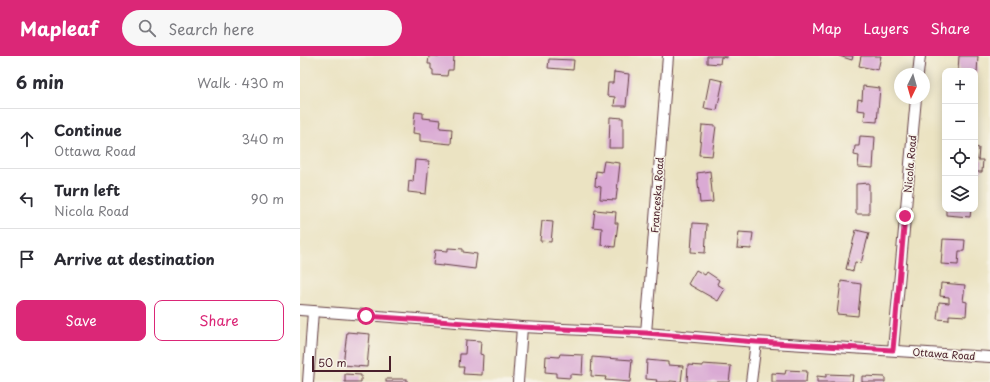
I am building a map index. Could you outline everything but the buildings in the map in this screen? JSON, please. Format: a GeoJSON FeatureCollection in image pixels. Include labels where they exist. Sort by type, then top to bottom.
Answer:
{"type":"FeatureCollection","features":[{"type":"Feature","properties":{"kind":"street","name":"Franceska Road"},"geometry":{"type":"LineString","coordinates":[[646,333],[668,56]]}},
{"type":"Feature","properties":{"kind":"street"},"geometry":{"type":"LineString","coordinates":[[919,68],[920,56]]}},
{"type":"Feature","properties":{"kind":"street","name":"Nicola Road"},"geometry":{"type":"LineString","coordinates":[[893,350],[915,104]]}},
{"type":"Feature","properties":{"kind":"street","name":"Ottawa Road"},"geometry":{"type":"LineString","coordinates":[[300,310],[522,327],[646,333],[756,342],[990,357]]}},
{"type":"Feature","properties":{"kind":"street"},"geometry":{"type":"LineString","coordinates":[[308,382],[313,311]]}},
{"type":"Feature","properties":{"kind":"street"},"geometry":{"type":"LineString","coordinates":[[518,382],[522,327]]}},
{"type":"Feature","properties":{"kind":"street"},"geometry":{"type":"LineString","coordinates":[[751,382],[756,342]]}},
{"type":"Feature","properties":{"kind":"route"},"geometry":{"type":"LineString","coordinates":[[366,316],[893,350],[905,216]]}}]}
